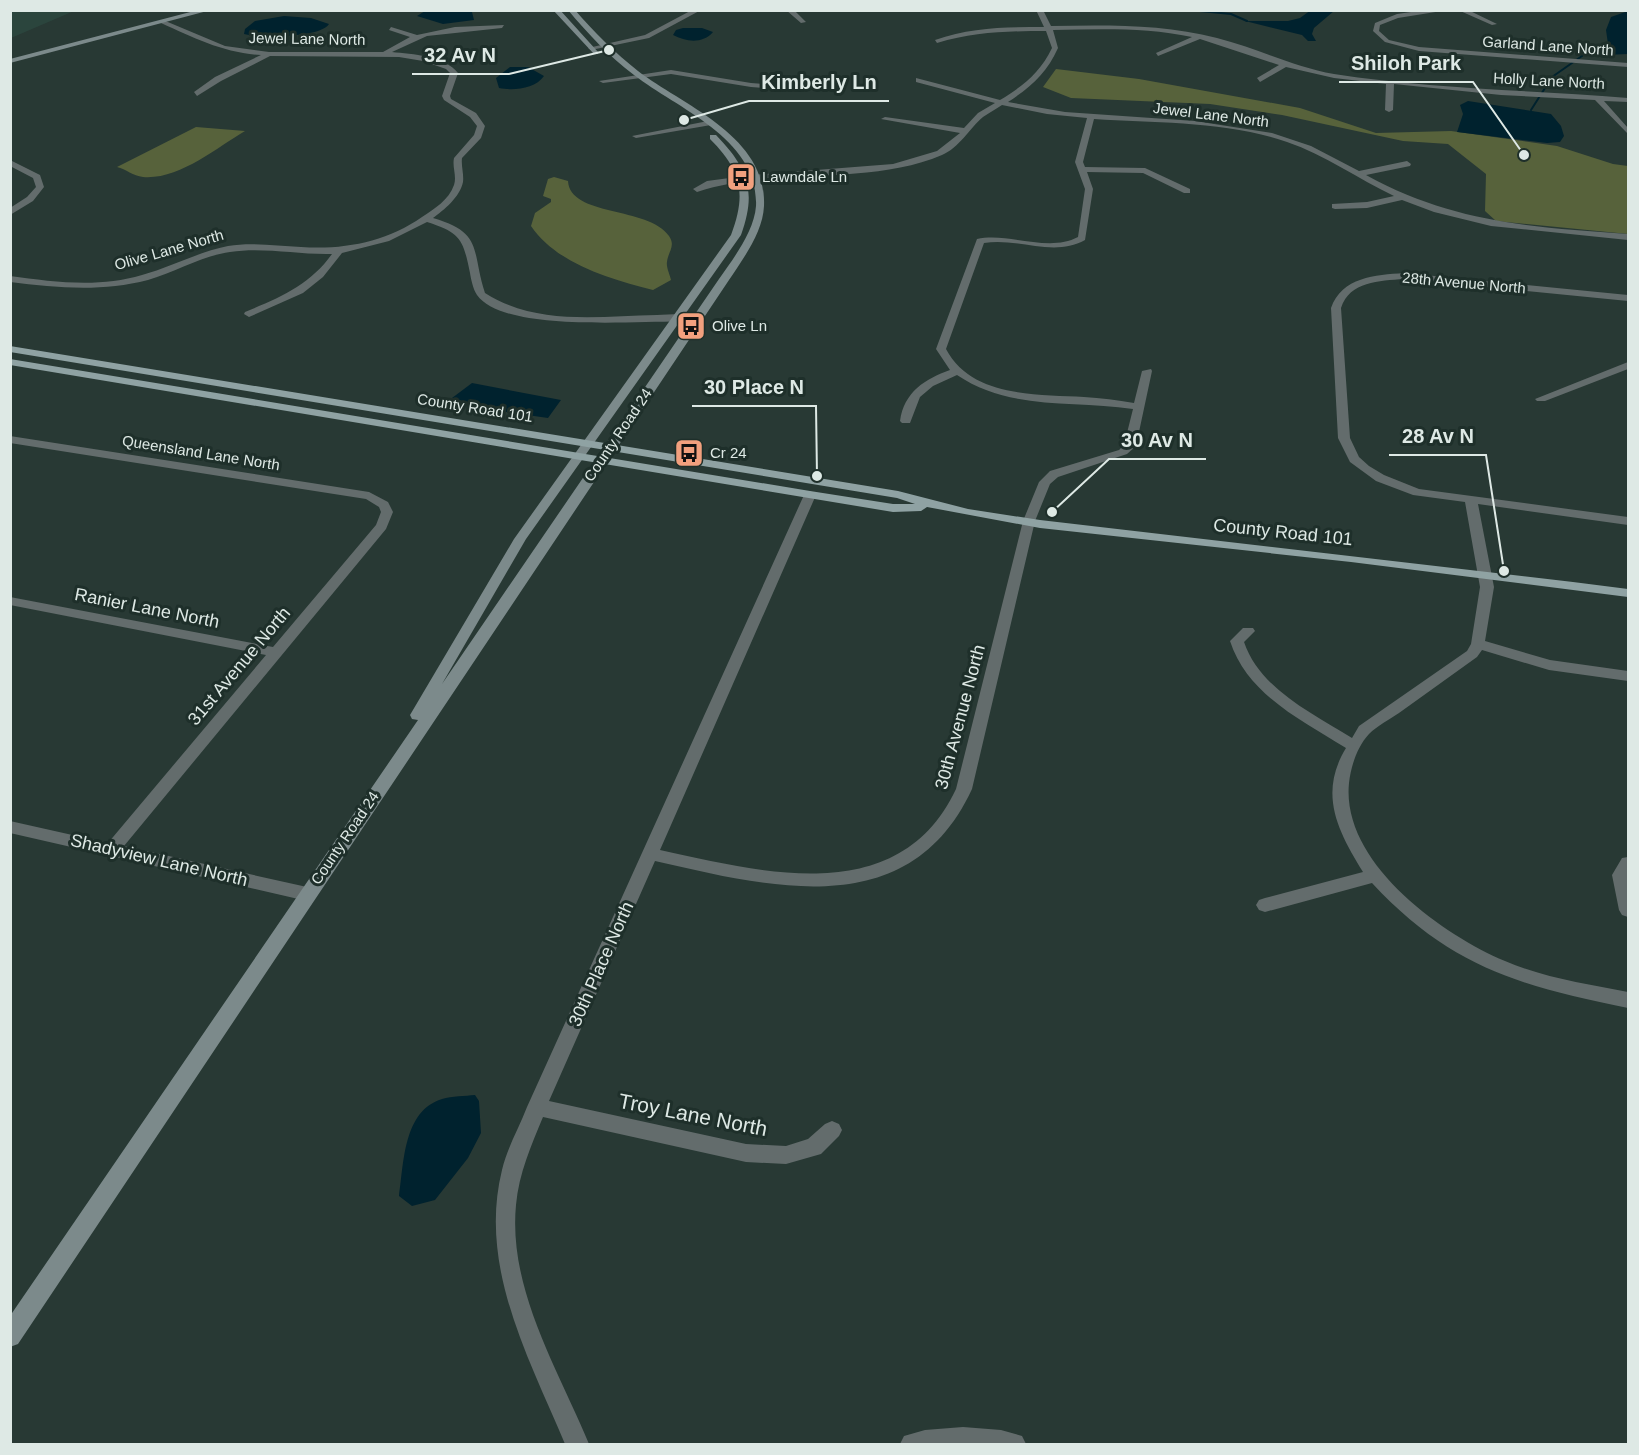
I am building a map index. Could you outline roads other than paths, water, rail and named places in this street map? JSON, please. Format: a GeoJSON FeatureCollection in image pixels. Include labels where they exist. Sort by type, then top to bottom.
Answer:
{"type":"FeatureCollection","features":[{"type":"Feature","properties":{"kind":"main road","name":"County Road 101"},"geometry":{"type":"LineString","coordinates":[[10,349],[898,495],[933,506],[1029,521],[1483,573],[1629,593]]}},
{"type":"Feature","properties":{"kind":"main road","name":"County Road 101"},"geometry":{"type":"LineString","coordinates":[[10,362],[893,508],[933,506]]}},
{"type":"Feature","properties":{"kind":"street"},"geometry":{"type":"LineString","coordinates":[[10,61],[208,10]]}},
{"type":"Feature","properties":{"kind":"street"},"geometry":{"type":"LineString","coordinates":[[556,10],[605,61]]}},
{"type":"Feature","properties":{"kind":"street","name":"County Road 24"},"geometry":{"type":"LineString","coordinates":[[10,1336],[697,319],[755,225],[760,207],[742,150],[602,46],[571,10]]}},
{"type":"Feature","properties":{"kind":"street"},"geometry":{"type":"LineString","coordinates":[[591,48],[646,37],[698,10]]}},
{"type":"Feature","properties":{"kind":"street"},"geometry":{"type":"LineString","coordinates":[[789,10],[803,22]]}},
{"type":"Feature","properties":{"kind":"street"},"geometry":{"type":"LineString","coordinates":[[697,189],[707,184],[911,163],[940,153],[951,146],[974,120],[1029,85],[1053,56],[1054,40],[1039,10]]}},
{"type":"Feature","properties":{"kind":"street","name":"Garland Lane North"},"geometry":{"type":"LineString","coordinates":[[1445,10],[1397,16],[1377,24],[1378,34],[1395,44],[1432,51],[1629,65]]}},
{"type":"Feature","properties":{"kind":"street"},"geometry":{"type":"LineString","coordinates":[[1461,10],[1494,24]]}},
{"type":"Feature","properties":{"kind":"street","name":"Jewel Lane North"},"geometry":{"type":"LineString","coordinates":[[163,22],[212,45],[268,54],[384,54],[435,63],[453,70],[454,77],[446,96],[448,100],[473,115],[481,126],[478,138],[461,151],[457,161],[459,176],[454,192],[438,210],[425,219]]}},
{"type":"Feature","properties":{"kind":"street"},"geometry":{"type":"LineString","coordinates":[[391,29],[414,36],[502,26]]}},
{"type":"Feature","properties":{"kind":"street","name":"Holly Lane North"},"geometry":{"type":"LineString","coordinates":[[937,41],[957,34],[984,30],[1133,27],[1200,36],[1285,65],[1334,76],[1522,95],[1629,100]]}},
{"type":"Feature","properties":{"kind":"street"},"geometry":{"type":"LineString","coordinates":[[384,54],[414,36]]}},
{"type":"Feature","properties":{"kind":"street"},"geometry":{"type":"LineString","coordinates":[[1158,54],[1200,36]]}},
{"type":"Feature","properties":{"kind":"street"},"geometry":{"type":"LineString","coordinates":[[197,94],[218,79],[268,54]]}},
{"type":"Feature","properties":{"kind":"street"},"geometry":{"type":"LineString","coordinates":[[1260,80],[1285,65]]}},
{"type":"Feature","properties":{"kind":"street","name":"County Road 24"},"geometry":{"type":"LineString","coordinates":[[614,68],[697,125],[724,147],[751,179]]}},
{"type":"Feature","properties":{"kind":"street"},"geometry":{"type":"LineString","coordinates":[[603,81],[671,72],[741,84],[794,88]]}},
{"type":"Feature","properties":{"kind":"street","name":"Jewel Lane North"},"geometry":{"type":"LineString","coordinates":[[919,80],[1062,114],[1239,129],[1272,135],[1301,145],[1403,197],[1452,214],[1500,225],[1628,238]]}},
{"type":"Feature","properties":{"kind":"street"},"geometry":{"type":"LineString","coordinates":[[1389,110],[1390,82]]}},
{"type":"Feature","properties":{"kind":"street"},"geometry":{"type":"LineString","coordinates":[[1597,98],[1629,132]]}},
{"type":"Feature","properties":{"kind":"street"},"geometry":{"type":"LineString","coordinates":[[1090,117],[1079,159],[1089,189],[1082,238],[1073,243],[1056,245],[991,238],[978,244],[942,341],[943,357],[956,372],[981,384],[1028,399],[1081,400],[1139,407]]}},
{"type":"Feature","properties":{"kind":"street"},"geometry":{"type":"LineString","coordinates":[[885,119],[965,131]]}},
{"type":"Feature","properties":{"kind":"street"},"geometry":{"type":"LineString","coordinates":[[636,136],[708,123]]}},
{"type":"Feature","properties":{"kind":"street"},"geometry":{"type":"LineString","coordinates":[[10,162],[37,177],[40,187],[30,199],[10,212]]}},
{"type":"Feature","properties":{"kind":"street"},"geometry":{"type":"LineString","coordinates":[[1358,174],[1407,164]]}},
{"type":"Feature","properties":{"kind":"street"},"geometry":{"type":"LineString","coordinates":[[1081,169],[1144,171],[1187,191]]}},
{"type":"Feature","properties":{"kind":"street","name":"County Road 24"},"geometry":{"type":"LineString","coordinates":[[307,894],[383,773],[520,539],[676,317],[721,260],[736,235],[751,179]]}},
{"type":"Feature","properties":{"kind":"street"},"geometry":{"type":"LineString","coordinates":[[1335,206],[1367,205],[1403,197]]}},
{"type":"Feature","properties":{"kind":"street"},"geometry":{"type":"LineString","coordinates":[[425,219],[453,228],[469,241],[477,287],[488,302],[514,313],[538,317],[607,320],[676,317],[697,319]]}},
{"type":"Feature","properties":{"kind":"street","name":"Olive Lane North"},"geometry":{"type":"LineString","coordinates":[[10,279],[92,287],[145,277],[225,250],[259,246],[338,250],[379,242],[425,219]]}},
{"type":"Feature","properties":{"kind":"street"},"geometry":{"type":"LineString","coordinates":[[249,314],[309,285],[321,276],[338,250]]}},
{"type":"Feature","properties":{"kind":"street","name":"28th Avenue North"},"geometry":{"type":"LineString","coordinates":[[1471,500],[1417,492],[1380,478],[1354,459],[1344,438],[1337,299],[1344,291],[1368,280],[1404,276],[1629,298]]}},
{"type":"Feature","properties":{"kind":"street"},"geometry":{"type":"LineString","coordinates":[[1541,399],[1629,365]]}},
{"type":"Feature","properties":{"kind":"street","name":"30th Avenue North"},"geometry":{"type":"LineString","coordinates":[[651,854],[773,878],[795,881],[830,880],[862,874],[892,863],[939,831],[954,810],[964,789],[1029,521],[1045,482],[1054,474],[1123,452],[1130,446],[1147,371]]}},
{"type":"Feature","properties":{"kind":"street"},"geometry":{"type":"LineString","coordinates":[[906,421],[911,400],[919,390],[932,381],[956,372]]}},
{"type":"Feature","properties":{"kind":"street","name":"Queensland Lane North"},"geometry":{"type":"LineString","coordinates":[[10,439],[369,496],[384,505]]}},
{"type":"Feature","properties":{"kind":"street","name":"30th Place North"},"geometry":{"type":"LineString","coordinates":[[578,1444],[513,1287],[505,1247],[505,1208],[512,1170],[537,1107],[810,495]]}},
{"type":"Feature","properties":{"kind":"street"},"geometry":{"type":"LineString","coordinates":[[1629,521],[1471,500],[1487,587],[1478,644],[1472,654],[1364,730],[1352,745],[1340,775],[1339,799],[1345,824],[1356,850],[1374,876],[1426,925],[1488,962],[1537,980],[1629,1000]]}},
{"type":"Feature","properties":{"kind":"street","name":"31st Avenue North"},"geometry":{"type":"LineString","coordinates":[[111,850],[382,526],[387,512],[384,505]]}},
{"type":"Feature","properties":{"kind":"street","name":"Ranier Lane North"},"geometry":{"type":"LineString","coordinates":[[10,602],[276,652]]}},
{"type":"Feature","properties":{"kind":"street"},"geometry":{"type":"LineString","coordinates":[[1248,631],[1238,641],[1239,653],[1259,682],[1352,745]]}},
{"type":"Feature","properties":{"kind":"street"},"geometry":{"type":"LineString","coordinates":[[1478,644],[1549,665],[1629,676]]}},
{"type":"Feature","properties":{"kind":"street","name":"Shadyview Lane North"},"geometry":{"type":"LineString","coordinates":[[10,827],[307,894]]}},
{"type":"Feature","properties":{"kind":"street"},"geometry":{"type":"LineString","coordinates":[[1629,863],[1620,874],[1629,910]]}},
{"type":"Feature","properties":{"kind":"street"},"geometry":{"type":"LineString","coordinates":[[1265,905],[1374,876]]}},
{"type":"Feature","properties":{"kind":"street","name":"Troy Lane North"},"geometry":{"type":"LineString","coordinates":[[537,1107],[746,1153],[786,1155],[814,1147],[832,1130]]}},
{"type":"Feature","properties":{"kind":"street"},"geometry":{"type":"LineString","coordinates":[[912,1444],[940,1438],[992,1439],[1014,1444]]}},
{"type":"Feature","properties":{"kind":"water"},"geometry":{"type":"Polygon","coordinates":[[[1311,10],[1334,11],[1314,28],[1312,34],[1316,41],[1308,41],[1302,35],[1245,21],[1288,21],[1300,18],[1311,10]]]}},
{"type":"Feature","properties":{"kind":"water"},"geometry":{"type":"Polygon","coordinates":[[[425,11],[472,12],[474,20],[443,24],[417,16],[425,11]]]}},
{"type":"Feature","properties":{"kind":"water"},"geometry":{"type":"Polygon","coordinates":[[[1628,11],[1628,54],[1582,56],[1582,52],[1608,44],[1606,30],[1611,17],[1628,11]]]}},
{"type":"Feature","properties":{"kind":"water"},"geometry":{"type":"Polygon","coordinates":[[[284,16],[311,18],[329,24],[323,29],[302,34],[263,36],[244,34],[245,29],[255,21],[284,16]]]}},
{"type":"Feature","properties":{"kind":"water"},"geometry":{"type":"Polygon","coordinates":[[[702,28],[713,32],[704,39],[694,41],[673,35],[676,30],[702,28]]]}},
{"type":"Feature","properties":{"kind":"water"},"geometry":{"type":"Polygon","coordinates":[[[510,67],[528,67],[544,76],[535,84],[523,88],[499,88],[496,78],[510,67]]]}},
{"type":"Feature","properties":{"kind":"water"},"geometry":{"type":"Polygon","coordinates":[[[1468,101],[1551,114],[1561,126],[1564,136],[1560,142],[1547,143],[1457,132],[1463,114],[1460,105],[1468,101]]]}},
{"type":"Feature","properties":{"kind":"water"},"geometry":{"type":"Polygon","coordinates":[[[472,383],[561,400],[548,418],[500,411],[452,398],[472,383]]]}},
{"type":"Feature","properties":{"kind":"water"},"geometry":{"type":"Polygon","coordinates":[[[475,1095],[479,1101],[481,1133],[468,1158],[435,1200],[412,1206],[399,1196],[405,1154],[413,1126],[429,1105],[446,1098],[475,1095]]]}},
{"type":"Feature","properties":{"kind":"waterway"},"geometry":{"type":"LineString","coordinates":[[1190,10],[1231,14],[1247,21]]}},
{"type":"Feature","properties":{"kind":"waterway"},"geometry":{"type":"LineString","coordinates":[[1531,110],[1552,77],[1582,56]]}},
{"type":"Feature","properties":{"kind":"place","name":"32 Av N"},"geometry":{"type":"Point","coordinates":[609,50]}},
{"type":"Feature","properties":{"kind":"place","name":"Kimberly Ln"},"geometry":{"type":"Point","coordinates":[684,120]}},
{"type":"Feature","properties":{"kind":"place","name":"Shiloh Park"},"geometry":{"type":"Point","coordinates":[1524,155]}},
{"type":"Feature","properties":{"kind":"place","name":"Lawndale Ln"},"geometry":{"type":"Point","coordinates":[741,177]}},
{"type":"Feature","properties":{"kind":"place","name":"Olive Ln"},"geometry":{"type":"Point","coordinates":[691,326]}},
{"type":"Feature","properties":{"kind":"place","name":"Cr 24"},"geometry":{"type":"Point","coordinates":[689,453]}},
{"type":"Feature","properties":{"kind":"place","name":"30 Place N"},"geometry":{"type":"Point","coordinates":[817,476]}},
{"type":"Feature","properties":{"kind":"place","name":"30 Av N"},"geometry":{"type":"Point","coordinates":[1052,512]}},
{"type":"Feature","properties":{"kind":"place","name":"28 Av N"},"geometry":{"type":"Point","coordinates":[1504,571]}}]}
